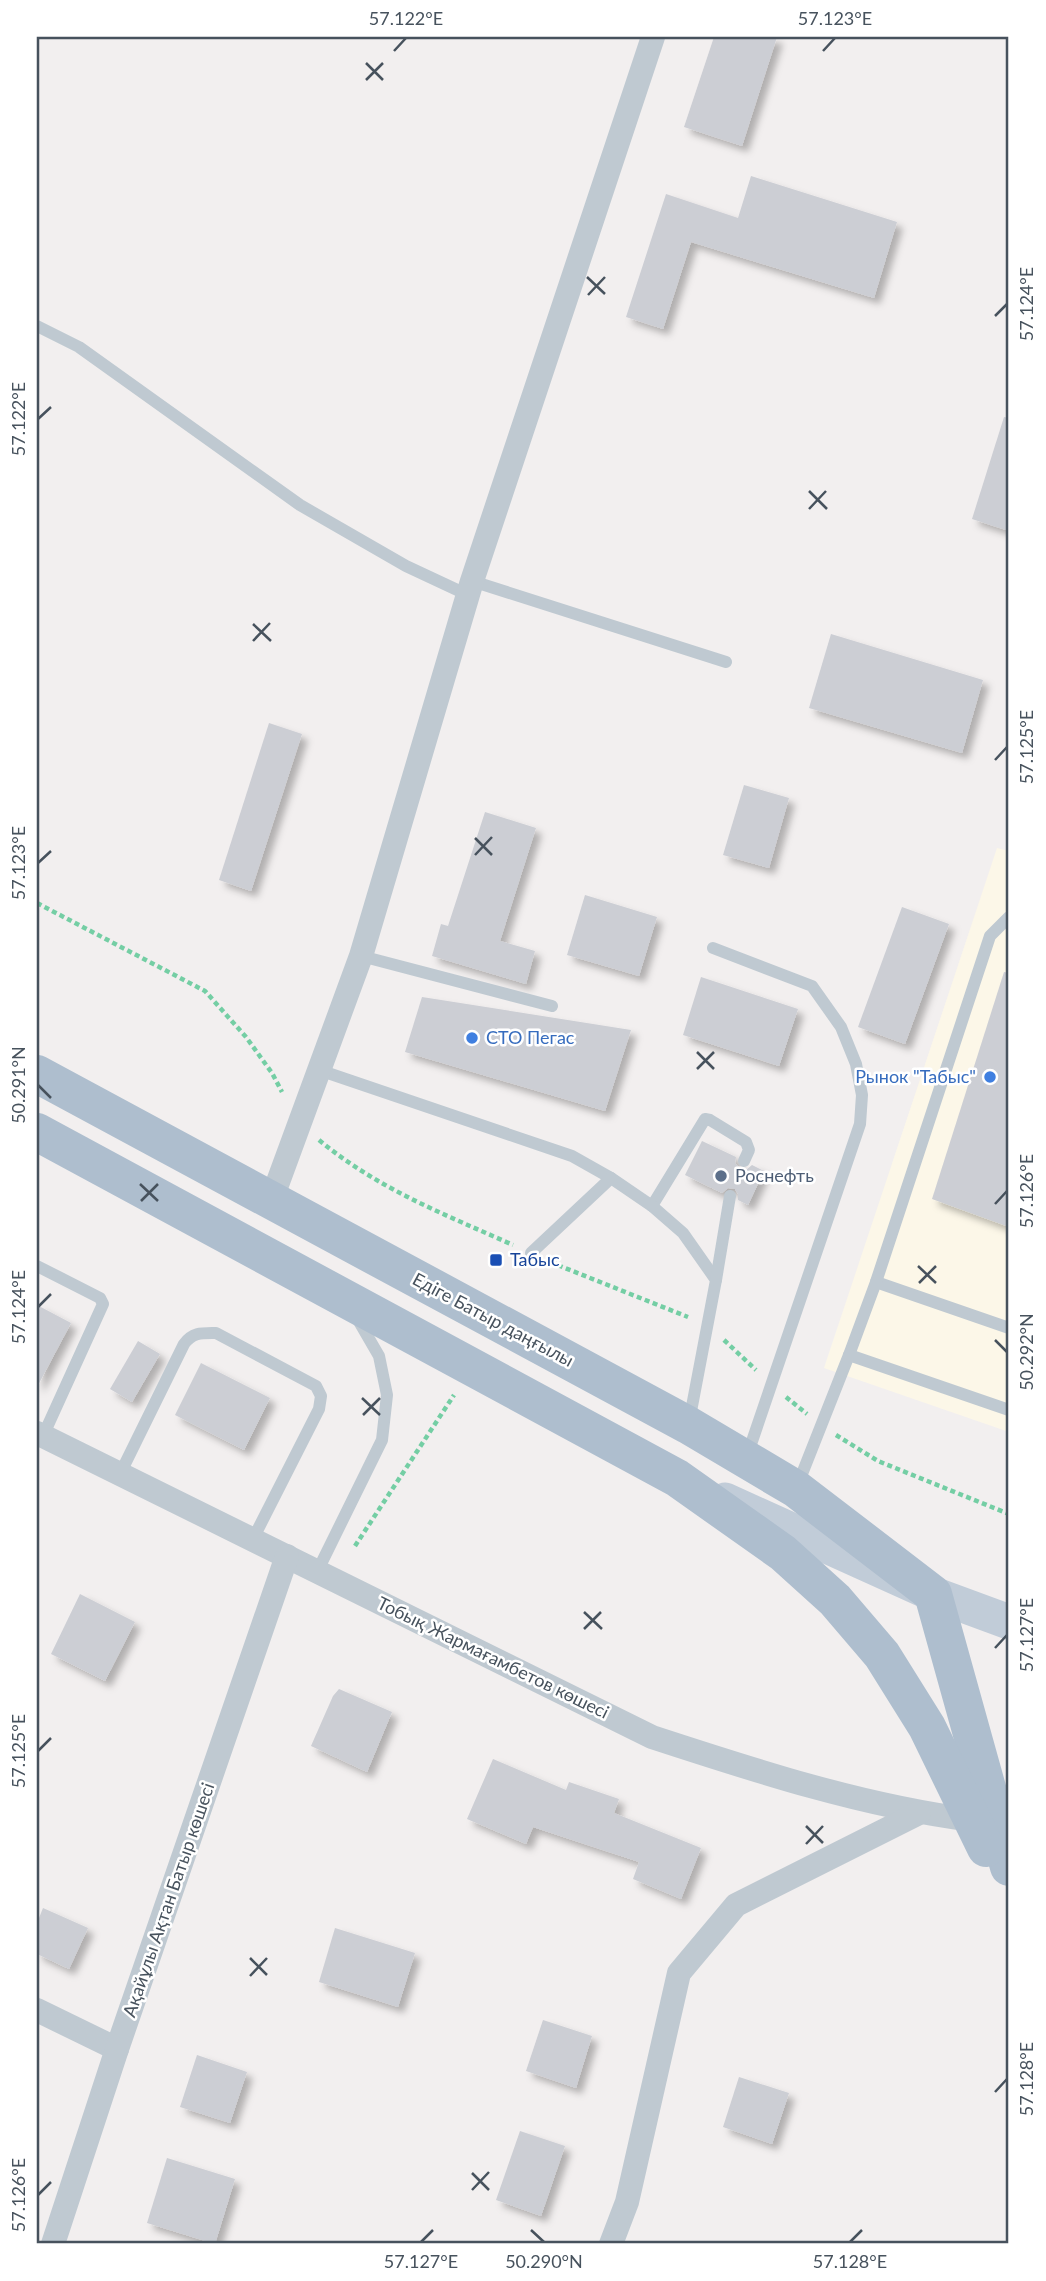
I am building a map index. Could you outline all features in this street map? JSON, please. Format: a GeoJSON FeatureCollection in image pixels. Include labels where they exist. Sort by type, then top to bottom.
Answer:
{"type":"FeatureCollection","features":[{"type":"Feature","properties":{"kind":"main road","name":"Едіге Батыр даңғылы"},"geometry":{"type":"LineString","coordinates":[[37,1074],[688,1425],[796,1489],[933,1594]]}},
{"type":"Feature","properties":{"kind":"main road","name":"Едіге Батыр даңғылы"},"geometry":{"type":"LineString","coordinates":[[37,1132],[677,1478],[933,1594],[1009,1622]]}},
{"type":"Feature","properties":{"kind":"main road"},"geometry":{"type":"LineString","coordinates":[[677,1478],[783,1553],[843,1609],[881,1655],[927,1727],[1009,1891]]}},
{"type":"Feature","properties":{"kind":"main road"},"geometry":{"type":"LineString","coordinates":[[933,1594],[1009,1867]]}},
{"type":"Feature","properties":{"kind":"street"},"geometry":{"type":"LineString","coordinates":[[271,1201],[361,956],[470,588],[653,37]]}},
{"type":"Feature","properties":{"kind":"street","name":"Тобық Жармағамбетов көшесі"},"geometry":{"type":"LineString","coordinates":[[40,1434],[652,1737],[750,1770],[919,1813],[972,1820]]}},
{"type":"Feature","properties":{"kind":"street","name":"Ақайұлы Ақтан Батыр көшесі"},"geometry":{"type":"LineString","coordinates":[[53,2244],[286,1556]]}},
{"type":"Feature","properties":{"kind":"street"},"geometry":{"type":"LineString","coordinates":[[611,2244],[627,2202],[679,1973],[736,1905],[919,1813]]}},
{"type":"Feature","properties":{"kind":"street"},"geometry":{"type":"LineString","coordinates":[[37,2010],[117,2049]]}},
{"type":"Feature","properties":{"kind":"lane"},"geometry":{"type":"LineString","coordinates":[[37,326],[79,347],[300,505],[407,566],[470,588],[726,662]]}},
{"type":"Feature","properties":{"kind":"lane"},"geometry":{"type":"LineString","coordinates":[[796,1489],[876,1282],[990,936],[1009,917]]}},
{"type":"Feature","properties":{"kind":"lane"},"geometry":{"type":"LineString","coordinates":[[713,948],[812,986],[841,1027],[856,1064],[862,1095],[860,1124],[746,1460]]}},
{"type":"Feature","properties":{"kind":"lane"},"geometry":{"type":"LineString","coordinates":[[361,956],[552,1006]]}},
{"type":"Feature","properties":{"kind":"lane"},"geometry":{"type":"LineString","coordinates":[[319,1070],[572,1156],[652,1206],[683,1233],[716,1280]]}},
{"type":"Feature","properties":{"kind":"lane"},"geometry":{"type":"LineString","coordinates":[[652,1206],[705,1119],[746,1142],[749,1150],[744,1161]]}},
{"type":"Feature","properties":{"kind":"lane"},"geometry":{"type":"LineString","coordinates":[[531,1253],[611,1178]]}},
{"type":"Feature","properties":{"kind":"lane"},"geometry":{"type":"LineString","coordinates":[[688,1425],[730,1196]]}},
{"type":"Feature","properties":{"kind":"lane"},"geometry":{"type":"LineString","coordinates":[[37,1266],[100,1298],[103,1304],[40,1434]]}},
{"type":"Feature","properties":{"kind":"lane"},"geometry":{"type":"LineString","coordinates":[[876,1282],[1009,1328]]}},
{"type":"Feature","properties":{"kind":"lane"},"geometry":{"type":"LineString","coordinates":[[326,1575],[382,1440],[387,1395],[379,1356],[346,1299]]}},
{"type":"Feature","properties":{"kind":"lane"},"geometry":{"type":"LineString","coordinates":[[120,1474],[184,1344],[190,1336],[216,1333],[316,1386],[321,1396],[319,1409],[253,1539]]}},
{"type":"Feature","properties":{"kind":"lane"},"geometry":{"type":"LineString","coordinates":[[849,1355],[1009,1410]]}},
{"type":"Feature","properties":{"kind":"path"},"geometry":{"type":"LineString","coordinates":[[37,903],[205,990],[246,1037],[272,1073],[299,1123],[337,1155],[396,1193],[531,1253],[707,1324],[772,1385],[821,1426],[878,1461],[1009,1514]]}},
{"type":"Feature","properties":{"kind":"path"},"geometry":{"type":"LineString","coordinates":[[326,1575],[458,1389]]}},
{"type":"Feature","properties":{"kind":"shaded area"},"geometry":{"type":"Polygon","coordinates":[[[997,848],[1009,851],[1009,1432],[824,1368],[997,848]]]}},
{"type":"Feature","properties":{"kind":"building"},"geometry":{"type":"Polygon","coordinates":[[[714,37],[777,37],[742,146],[684,127],[714,37]]]}},
{"type":"Feature","properties":{"kind":"building"},"geometry":{"type":"Polygon","coordinates":[[[751,176],[897,222],[874,298],[691,242],[663,329],[626,317],[666,194],[738,218],[751,176]]]}},
{"type":"Feature","properties":{"kind":"building"},"geometry":{"type":"Polygon","coordinates":[[[1004,417],[1009,418],[1009,531],[972,519],[1004,417]]]}},
{"type":"Feature","properties":{"kind":"building"},"geometry":{"type":"Polygon","coordinates":[[[831,634],[983,680],[962,753],[809,708],[831,634]]]}},
{"type":"Feature","properties":{"kind":"building"},"geometry":{"type":"Polygon","coordinates":[[[269,723],[302,734],[251,891],[219,880],[269,723]]]}},
{"type":"Feature","properties":{"kind":"building"},"geometry":{"type":"Polygon","coordinates":[[[744,785],[789,798],[769,868],[723,855],[744,785]]]}},
{"type":"Feature","properties":{"kind":"building"},"geometry":{"type":"Polygon","coordinates":[[[485,812],[536,828],[500,941],[535,951],[526,984],[432,956],[441,924],[448,926],[485,812]]]}},
{"type":"Feature","properties":{"kind":"building"},"geometry":{"type":"Polygon","coordinates":[[[585,895],[657,917],[639,976],[567,955],[585,895]]]}},
{"type":"Feature","properties":{"kind":"building"},"geometry":{"type":"Polygon","coordinates":[[[902,907],[949,924],[905,1044],[858,1027],[902,907]]]}},
{"type":"Feature","properties":{"kind":"building","name":"Рынок \"Табыс\""},"geometry":{"type":"Polygon","coordinates":[[[1004,972],[1009,973],[1009,1227],[932,1199],[1004,972]]]}},
{"type":"Feature","properties":{"kind":"building"},"geometry":{"type":"Polygon","coordinates":[[[701,977],[798,1009],[779,1066],[683,1035],[701,977]]]}},
{"type":"Feature","properties":{"kind":"building"},"geometry":{"type":"Polygon","coordinates":[[[422,997],[631,1030],[605,1111],[405,1052],[422,997]]]}},
{"type":"Feature","properties":{"kind":"building"},"geometry":{"type":"Polygon","coordinates":[[[702,1141],[736,1157],[735,1163],[740,1169],[746,1170],[752,1165],[764,1171],[748,1205],[738,1200],[735,1189],[728,1188],[722,1193],[685,1175],[702,1141]]]}},
{"type":"Feature","properties":{"kind":"building"},"geometry":{"type":"Polygon","coordinates":[[[37,1305],[71,1323],[37,1387],[37,1305]]]}},
{"type":"Feature","properties":{"kind":"building"},"geometry":{"type":"Polygon","coordinates":[[[138,1341],[160,1354],[132,1402],[110,1389],[138,1341]]]}},
{"type":"Feature","properties":{"kind":"building"},"geometry":{"type":"Polygon","coordinates":[[[201,1363],[270,1398],[244,1450],[175,1415],[201,1363]]]}},
{"type":"Feature","properties":{"kind":"building"},"geometry":{"type":"Polygon","coordinates":[[[80,1594],[135,1622],[105,1681],[51,1654],[80,1594]]]}},
{"type":"Feature","properties":{"kind":"building"},"geometry":{"type":"Polygon","coordinates":[[[339,1689],[392,1712],[367,1772],[311,1746],[333,1696],[339,1689]]]}},
{"type":"Feature","properties":{"kind":"building"},"geometry":{"type":"Polygon","coordinates":[[[493,1759],[566,1790],[569,1782],[619,1799],[614,1813],[701,1848],[681,1899],[633,1879],[639,1862],[533,1827],[526,1844],[467,1819],[493,1759]]]}},
{"type":"Feature","properties":{"kind":"building"},"geometry":{"type":"Polygon","coordinates":[[[43,1908],[88,1928],[69,1969],[37,1954],[37,1923],[43,1908]]]}},
{"type":"Feature","properties":{"kind":"building"},"geometry":{"type":"Polygon","coordinates":[[[335,1928],[415,1953],[398,2007],[319,1982],[335,1928]]]}},
{"type":"Feature","properties":{"kind":"building"},"geometry":{"type":"Polygon","coordinates":[[[543,2020],[592,2036],[576,2088],[526,2071],[543,2020]]]}},
{"type":"Feature","properties":{"kind":"building"},"geometry":{"type":"Polygon","coordinates":[[[197,2055],[247,2072],[230,2123],[180,2107],[197,2055]]]}},
{"type":"Feature","properties":{"kind":"building"},"geometry":{"type":"Polygon","coordinates":[[[739,2077],[789,2093],[772,2144],[723,2127],[739,2077]]]}},
{"type":"Feature","properties":{"kind":"building"},"geometry":{"type":"Polygon","coordinates":[[[520,2131],[565,2146],[541,2216],[496,2200],[520,2131]]]}},
{"type":"Feature","properties":{"kind":"building"},"geometry":{"type":"Polygon","coordinates":[[[167,2158],[235,2179],[215,2244],[147,2223],[167,2158]]]}},
{"type":"Feature","properties":{"kind":"place","name":"СТО Пегас"},"geometry":{"type":"Point","coordinates":[472,1038]}},
{"type":"Feature","properties":{"kind":"place","name":"Рынок \"Табыс\""},"geometry":{"type":"Point","coordinates":[990,1077]}},
{"type":"Feature","properties":{"kind":"place","name":"Роснефть"},"geometry":{"type":"Point","coordinates":[721,1176]}},
{"type":"Feature","properties":{"kind":"place","name":"Табыс"},"geometry":{"type":"Point","coordinates":[496,1260]}}]}
